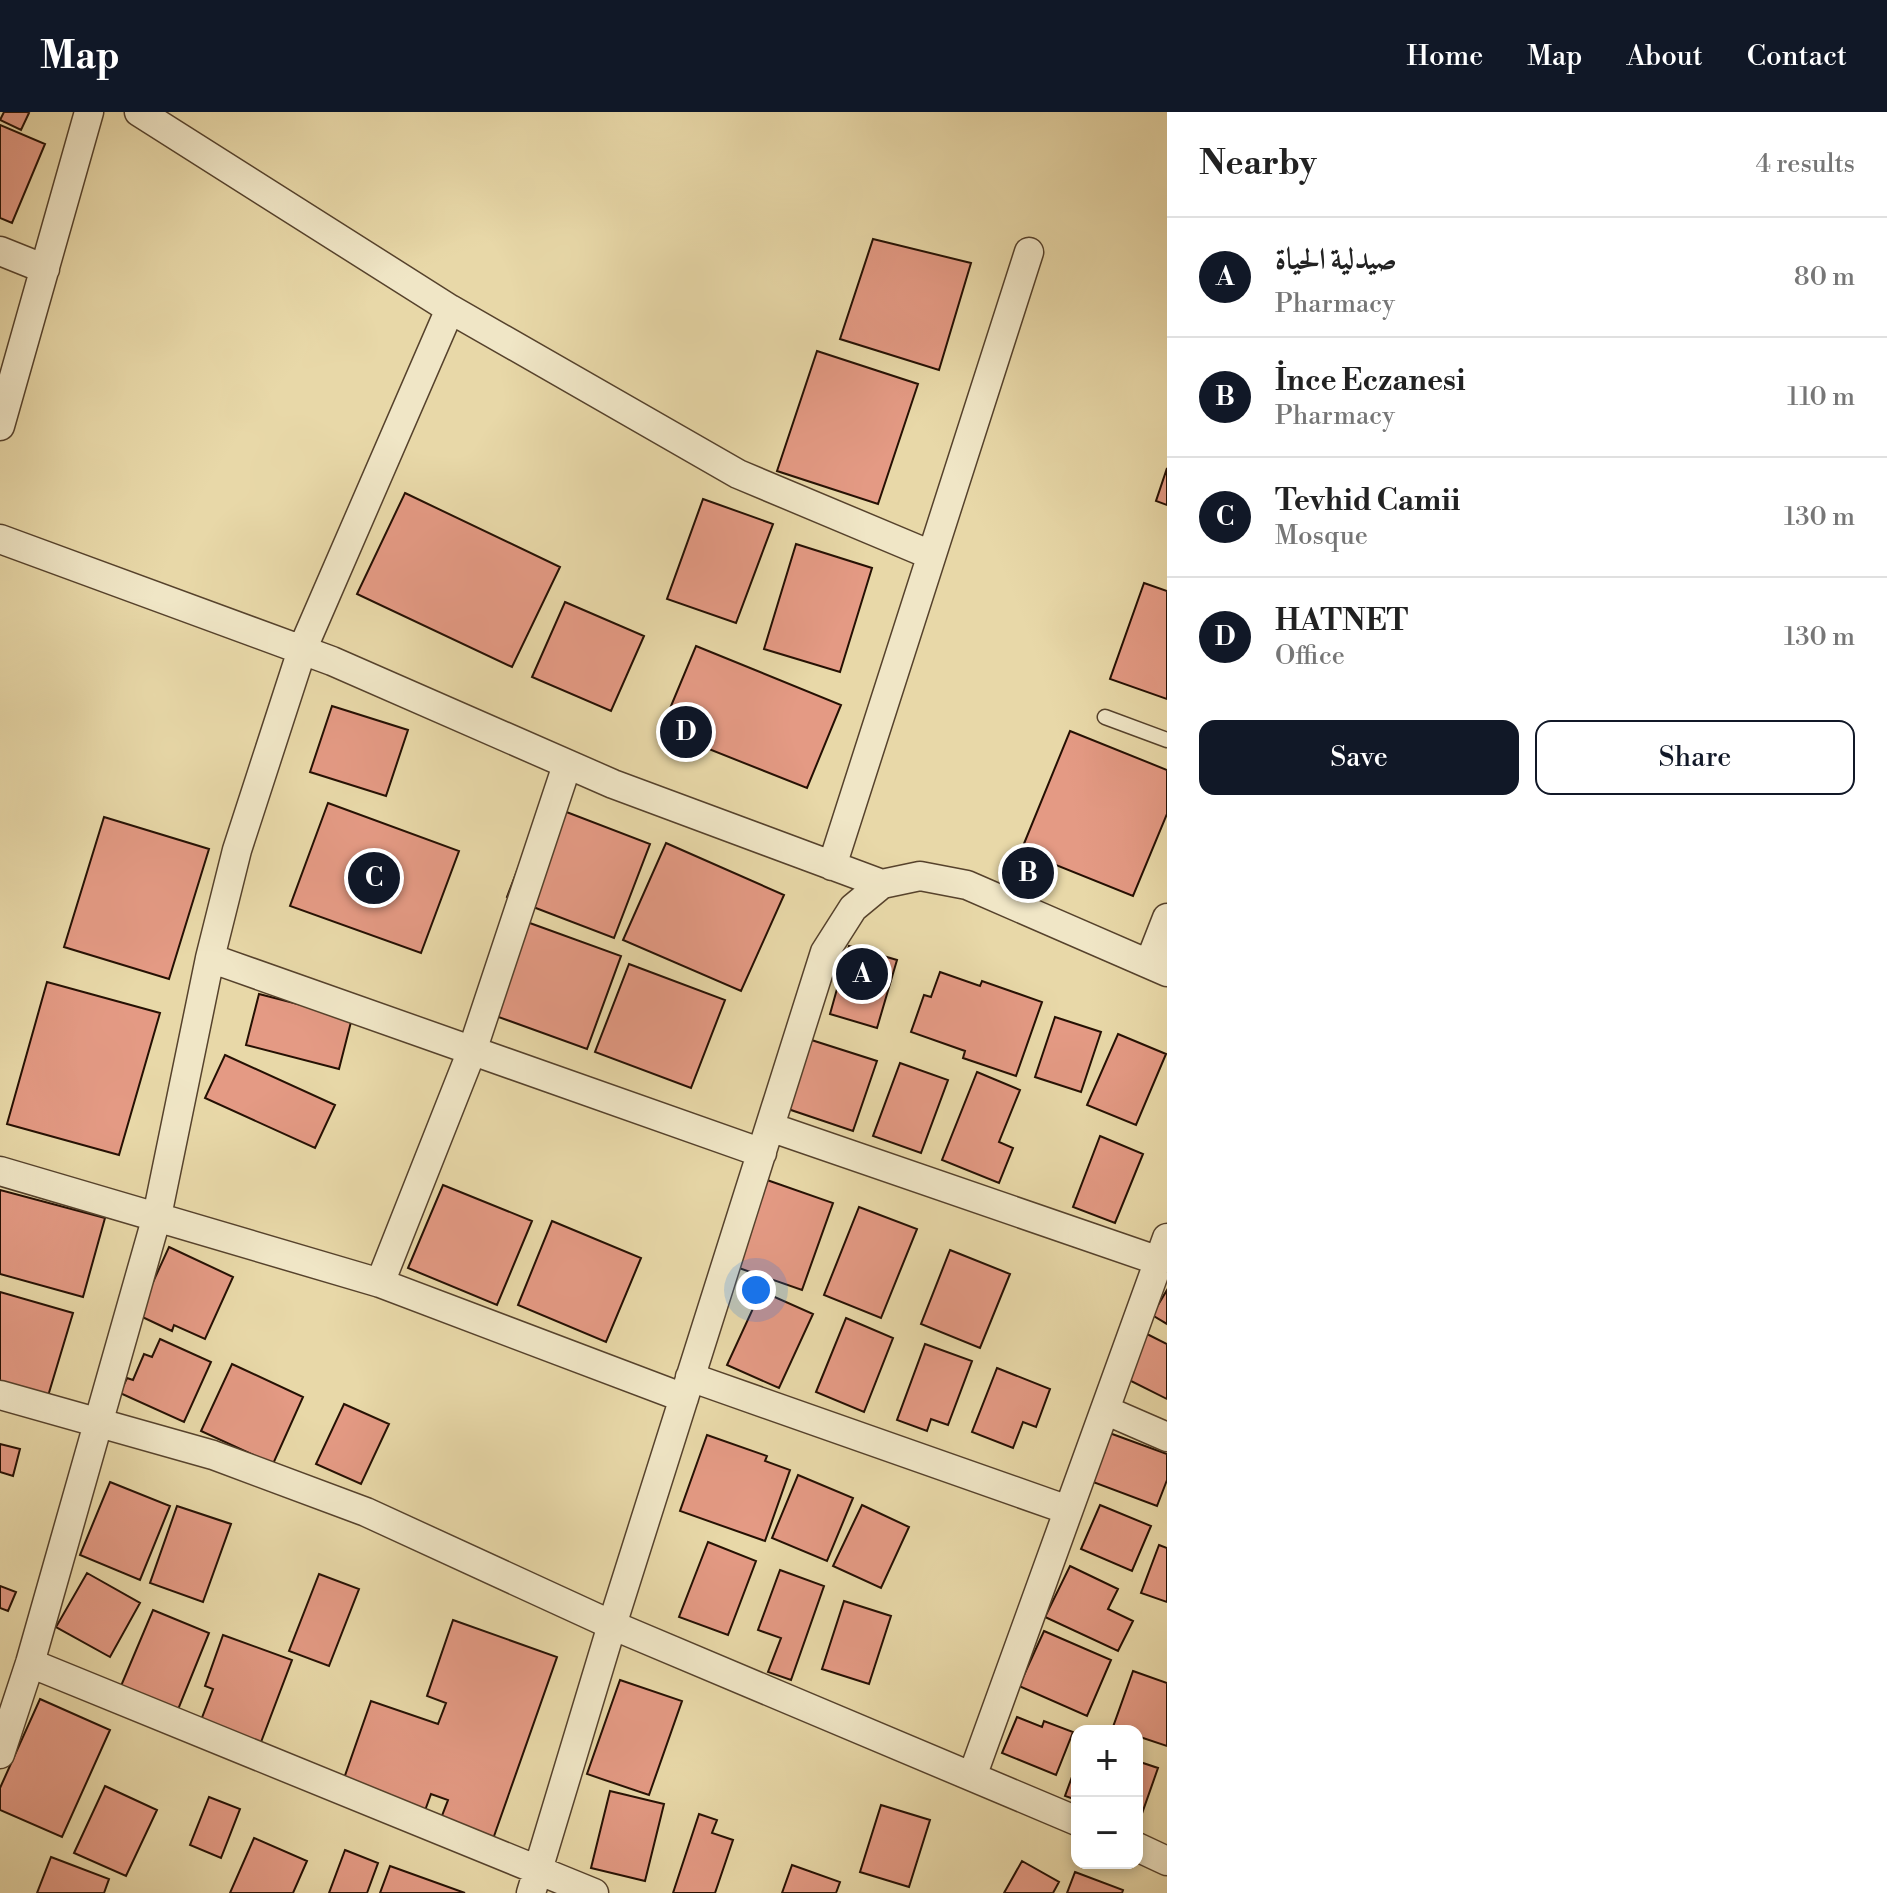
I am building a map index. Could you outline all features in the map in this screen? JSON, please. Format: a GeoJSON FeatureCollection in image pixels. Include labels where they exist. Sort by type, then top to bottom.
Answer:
{"type":"FeatureCollection","features":[{"type":"Feature","properties":{"kind":"street"},"geometry":{"type":"LineString","coordinates":[[0,426],[89,112]]}},
{"type":"Feature","properties":{"kind":"street"},"geometry":{"type":"LineString","coordinates":[[139,112],[450,309],[738,474],[931,555]]}},
{"type":"Feature","properties":{"kind":"street"},"geometry":{"type":"LineString","coordinates":[[0,251],[45,269]]}},
{"type":"Feature","properties":{"kind":"street"},"geometry":{"type":"LineString","coordinates":[[832,866],[1029,252]]}},
{"type":"Feature","properties":{"kind":"street"},"geometry":{"type":"LineString","coordinates":[[0,1754],[30,1663],[157,1216],[210,958],[237,850],[302,650],[450,309]]}},
{"type":"Feature","properties":{"kind":"street"},"geometry":{"type":"LineString","coordinates":[[0,539],[302,650],[567,765],[882,884]]}},
{"type":"Feature","properties":{"kind":"street"},"geometry":{"type":"LineString","coordinates":[[380,1283],[473,1048],[567,765]]}},
{"type":"Feature","properties":{"kind":"street"},"geometry":{"type":"LineString","coordinates":[[534,1882],[825,952],[853,908],[882,884],[920,876],[967,885],[1158,968],[1167,918]]}},
{"type":"Feature","properties":{"kind":"street"},"geometry":{"type":"LineString","coordinates":[[210,958],[473,1048],[766,1140],[1163,1250],[973,1774]]}},
{"type":"Feature","properties":{"kind":"street"},"geometry":{"type":"LineString","coordinates":[[0,1171],[380,1283],[687,1388],[1068,1510]]}},
{"type":"Feature","properties":{"kind":"street"},"geometry":{"type":"LineString","coordinates":[[0,1395],[213,1455],[366,1512],[612,1625],[973,1774],[1071,1818]]}},
{"type":"Feature","properties":{"kind":"street"},"geometry":{"type":"LineString","coordinates":[[1105,1410],[1167,1437]]}},
{"type":"Feature","properties":{"kind":"street"},"geometry":{"type":"LineString","coordinates":[[30,1663],[534,1882],[594,1893]]}},
{"type":"Feature","properties":{"kind":"street"},"geometry":{"type":"LineString","coordinates":[[1143,1850],[1167,1861]]}},
{"type":"Feature","properties":{"kind":"lane"},"geometry":{"type":"LineString","coordinates":[[1105,717],[1167,740]]}},
{"type":"Feature","properties":{"kind":"building"},"geometry":{"type":"Polygon","coordinates":[[[4,112],[29,113],[21,130],[0,120],[4,112]]]}},
{"type":"Feature","properties":{"kind":"building"},"geometry":{"type":"Polygon","coordinates":[[[0,125],[45,144],[12,223],[0,218],[0,125]]]}},
{"type":"Feature","properties":{"kind":"building"},"geometry":{"type":"Polygon","coordinates":[[[873,239],[971,263],[939,370],[840,339],[873,239]]]}},
{"type":"Feature","properties":{"kind":"building"},"geometry":{"type":"Polygon","coordinates":[[[817,351],[918,384],[878,504],[777,471],[817,351]]]}},
{"type":"Feature","properties":{"kind":"building"},"geometry":{"type":"Polygon","coordinates":[[[1167,468],[1167,505],[1156,501],[1167,468]]]}},
{"type":"Feature","properties":{"kind":"building"},"geometry":{"type":"Polygon","coordinates":[[[405,493],[560,567],[512,667],[357,594],[405,493]]]}},
{"type":"Feature","properties":{"kind":"building"},"geometry":{"type":"Polygon","coordinates":[[[703,499],[773,524],[736,623],[667,599],[703,499]]]}},
{"type":"Feature","properties":{"kind":"building"},"geometry":{"type":"Polygon","coordinates":[[[796,544],[872,568],[840,672],[764,649],[796,544]]]}},
{"type":"Feature","properties":{"kind":"building"},"geometry":{"type":"Polygon","coordinates":[[[1144,583],[1167,591],[1167,699],[1110,679],[1144,583]]]}},
{"type":"Feature","properties":{"kind":"building"},"geometry":{"type":"Polygon","coordinates":[[[565,602],[644,636],[611,711],[532,677],[565,602]]]}},
{"type":"Feature","properties":{"kind":"building"},"geometry":{"type":"Polygon","coordinates":[[[696,646],[841,705],[807,788],[661,730],[696,646]]]}},
{"type":"Feature","properties":{"kind":"building"},"geometry":{"type":"Polygon","coordinates":[[[332,706],[408,730],[386,796],[310,772],[332,706]]]}},
{"type":"Feature","properties":{"kind":"building"},"geometry":{"type":"Polygon","coordinates":[[[1070,731],[1167,770],[1167,814],[1133,896],[1021,851],[1070,731]]]}},
{"type":"Feature","properties":{"kind":"building"},"geometry":{"type":"Polygon","coordinates":[[[328,803],[459,851],[421,953],[290,906],[328,803]]]}},
{"type":"Feature","properties":{"kind":"building"},"geometry":{"type":"Polygon","coordinates":[[[543,803],[650,844],[614,938],[507,897],[543,803]]]}},
{"type":"Feature","properties":{"kind":"building"},"geometry":{"type":"Polygon","coordinates":[[[104,817],[209,849],[169,979],[64,947],[104,817]]]}},
{"type":"Feature","properties":{"kind":"building"},"geometry":{"type":"Polygon","coordinates":[[[666,843],[784,895],[741,991],[623,940],[666,843]]]}},
{"type":"Feature","properties":{"kind":"building"},"geometry":{"type":"Polygon","coordinates":[[[527,922],[621,956],[587,1049],[493,1015],[527,922]]]}},
{"type":"Feature","properties":{"kind":"building"},"geometry":{"type":"Polygon","coordinates":[[[849,946],[897,960],[877,1028],[830,1014],[849,946]]]}},
{"type":"Feature","properties":{"kind":"building"},"geometry":{"type":"Polygon","coordinates":[[[629,964],[725,1000],[691,1088],[595,1052],[629,964]]]}},
{"type":"Feature","properties":{"kind":"building"},"geometry":{"type":"Polygon","coordinates":[[[940,972],[980,986],[982,981],[1042,1002],[1016,1076],[963,1058],[965,1051],[911,1032],[924,995],[931,997],[940,972]]]}},
{"type":"Feature","properties":{"kind":"building"},"geometry":{"type":"Polygon","coordinates":[[[47,982],[160,1013],[119,1155],[7,1124],[47,982]]]}},
{"type":"Feature","properties":{"kind":"building"},"geometry":{"type":"Polygon","coordinates":[[[259,994],[352,1018],[339,1069],[246,1045],[259,994]]]}},
{"type":"Feature","properties":{"kind":"building"},"geometry":{"type":"Polygon","coordinates":[[[1055,1017],[1101,1032],[1081,1092],[1035,1077],[1055,1017]]]}},
{"type":"Feature","properties":{"kind":"building"},"geometry":{"type":"Polygon","coordinates":[[[1118,1034],[1166,1054],[1136,1125],[1087,1105],[1118,1034]]]}},
{"type":"Feature","properties":{"kind":"building"},"geometry":{"type":"Polygon","coordinates":[[[802,1037],[877,1061],[853,1131],[788,1109],[802,1037]]]}},
{"type":"Feature","properties":{"kind":"building"},"geometry":{"type":"Polygon","coordinates":[[[225,1055],[335,1105],[315,1148],[205,1098],[225,1055]]]}},
{"type":"Feature","properties":{"kind":"building"},"geometry":{"type":"Polygon","coordinates":[[[900,1063],[948,1080],[921,1153],[873,1136],[900,1063]]]}},
{"type":"Feature","properties":{"kind":"building"},"geometry":{"type":"Polygon","coordinates":[[[977,1072],[1020,1090],[999,1142],[1013,1148],[999,1183],[942,1160],[977,1072]]]}},
{"type":"Feature","properties":{"kind":"building"},"geometry":{"type":"Polygon","coordinates":[[[1100,1136],[1143,1154],[1115,1223],[1073,1207],[1100,1136]]]}},
{"type":"Feature","properties":{"kind":"building"},"geometry":{"type":"Polygon","coordinates":[[[767,1180],[833,1203],[802,1290],[736,1267],[767,1180]]]}},
{"type":"Feature","properties":{"kind":"building"},"geometry":{"type":"Polygon","coordinates":[[[443,1185],[532,1221],[497,1305],[408,1268],[443,1185]]]}},
{"type":"Feature","properties":{"kind":"building"},"geometry":{"type":"Polygon","coordinates":[[[0,1190],[105,1218],[83,1297],[0,1274],[0,1190]]]}},
{"type":"Feature","properties":{"kind":"building"},"geometry":{"type":"Polygon","coordinates":[[[859,1207],[917,1229],[881,1318],[824,1295],[859,1207]]]}},
{"type":"Feature","properties":{"kind":"building"},"geometry":{"type":"Polygon","coordinates":[[[552,1221],[641,1258],[606,1342],[518,1305],[552,1221]]]}},
{"type":"Feature","properties":{"kind":"building"},"geometry":{"type":"Polygon","coordinates":[[[169,1247],[233,1277],[205,1339],[174,1325],[172,1331],[138,1315],[169,1247]]]}},
{"type":"Feature","properties":{"kind":"building"},"geometry":{"type":"Polygon","coordinates":[[[950,1250],[1010,1274],[980,1348],[921,1324],[950,1250]]]}},
{"type":"Feature","properties":{"kind":"building"},"geometry":{"type":"Polygon","coordinates":[[[1167,1290],[1167,1324],[1152,1315],[1167,1290]]]}},
{"type":"Feature","properties":{"kind":"building"},"geometry":{"type":"Polygon","coordinates":[[[761,1291],[813,1314],[779,1388],[727,1365],[761,1291]]]}},
{"type":"Feature","properties":{"kind":"building"},"geometry":{"type":"Polygon","coordinates":[[[0,1292],[73,1313],[48,1396],[0,1382],[0,1292]]]}},
{"type":"Feature","properties":{"kind":"building"},"geometry":{"type":"Polygon","coordinates":[[[846,1318],[893,1338],[864,1412],[816,1392],[846,1318]]]}},
{"type":"Feature","properties":{"kind":"building"},"geometry":{"type":"Polygon","coordinates":[[[1143,1332],[1167,1344],[1167,1399],[1121,1376],[1143,1332]]]}},
{"type":"Feature","properties":{"kind":"building"},"geometry":{"type":"Polygon","coordinates":[[[160,1339],[211,1362],[184,1422],[120,1393],[127,1378],[133,1380],[144,1354],[152,1357],[160,1339]]]}},
{"type":"Feature","properties":{"kind":"building"},"geometry":{"type":"Polygon","coordinates":[[[925,1344],[972,1361],[948,1425],[931,1419],[927,1431],[897,1420],[925,1344]]]}},
{"type":"Feature","properties":{"kind":"building"},"geometry":{"type":"Polygon","coordinates":[[[232,1364],[303,1397],[273,1464],[201,1431],[232,1364]]]}},
{"type":"Feature","properties":{"kind":"building"},"geometry":{"type":"Polygon","coordinates":[[[997,1368],[1050,1389],[1036,1427],[1023,1422],[1013,1448],[972,1432],[997,1368]]]}},
{"type":"Feature","properties":{"kind":"building"},"geometry":{"type":"Polygon","coordinates":[[[344,1404],[389,1424],[361,1484],[316,1464],[344,1404]]]}},
{"type":"Feature","properties":{"kind":"building"},"geometry":{"type":"Polygon","coordinates":[[[1104,1431],[1167,1454],[1167,1480],[1157,1506],[1085,1479],[1104,1431]]]}},
{"type":"Feature","properties":{"kind":"building"},"geometry":{"type":"Polygon","coordinates":[[[707,1435],[767,1456],[765,1461],[790,1470],[765,1541],[680,1511],[707,1435]]]}},
{"type":"Feature","properties":{"kind":"building"},"geometry":{"type":"Polygon","coordinates":[[[0,1444],[20,1449],[13,1476],[0,1472],[0,1444]]]}},
{"type":"Feature","properties":{"kind":"building"},"geometry":{"type":"Polygon","coordinates":[[[798,1475],[853,1498],[827,1561],[772,1538],[798,1475]]]}},
{"type":"Feature","properties":{"kind":"building"},"geometry":{"type":"Polygon","coordinates":[[[110,1482],[170,1506],[140,1580],[80,1555],[110,1482]]]}},
{"type":"Feature","properties":{"kind":"building"},"geometry":{"type":"Polygon","coordinates":[[[862,1505],[909,1527],[881,1588],[833,1566],[862,1505]]]}},
{"type":"Feature","properties":{"kind":"building"},"geometry":{"type":"Polygon","coordinates":[[[1100,1505],[1151,1526],[1132,1571],[1081,1549],[1100,1505]]]}},
{"type":"Feature","properties":{"kind":"building"},"geometry":{"type":"Polygon","coordinates":[[[177,1506],[231,1524],[203,1602],[150,1583],[177,1506]]]}},
{"type":"Feature","properties":{"kind":"building"},"geometry":{"type":"Polygon","coordinates":[[[708,1542],[756,1561],[728,1635],[679,1617],[708,1542]]]}},
{"type":"Feature","properties":{"kind":"building"},"geometry":{"type":"Polygon","coordinates":[[[1159,1545],[1167,1548],[1167,1602],[1141,1593],[1159,1545]]]}},
{"type":"Feature","properties":{"kind":"building"},"geometry":{"type":"Polygon","coordinates":[[[1070,1566],[1118,1589],[1108,1609],[1133,1621],[1118,1651],[1045,1617],[1070,1566]]]}},
{"type":"Feature","properties":{"kind":"building"},"geometry":{"type":"Polygon","coordinates":[[[780,1570],[824,1586],[791,1680],[768,1672],[781,1638],[758,1630],[780,1570]]]}},
{"type":"Feature","properties":{"kind":"building"},"geometry":{"type":"Polygon","coordinates":[[[87,1573],[140,1603],[110,1657],[56,1627],[87,1573]]]}},
{"type":"Feature","properties":{"kind":"building"},"geometry":{"type":"Polygon","coordinates":[[[319,1574],[359,1589],[329,1666],[289,1651],[319,1574]]]}},
{"type":"Feature","properties":{"kind":"building"},"geometry":{"type":"Polygon","coordinates":[[[0,1586],[16,1592],[8,1611],[0,1608],[0,1586]]]}},
{"type":"Feature","properties":{"kind":"building"},"geometry":{"type":"Polygon","coordinates":[[[844,1601],[891,1616],[869,1684],[822,1669],[844,1601]]]}},
{"type":"Feature","properties":{"kind":"building"},"geometry":{"type":"Polygon","coordinates":[[[153,1610],[209,1633],[175,1717],[118,1693],[153,1610]]]}},
{"type":"Feature","properties":{"kind":"building"},"geometry":{"type":"Polygon","coordinates":[[[453,1620],[557,1657],[493,1839],[440,1821],[448,1800],[431,1794],[423,1816],[341,1787],[371,1701],[438,1724],[446,1703],[427,1696],[453,1620]]]}},
{"type":"Feature","properties":{"kind":"building"},"geometry":{"type":"Polygon","coordinates":[[[1044,1631],[1111,1660],[1087,1716],[1019,1686],[1044,1631]]]}},
{"type":"Feature","properties":{"kind":"building"},"geometry":{"type":"Polygon","coordinates":[[[223,1635],[292,1660],[258,1750],[198,1728],[213,1689],[205,1686],[223,1635]]]}},
{"type":"Feature","properties":{"kind":"building"},"geometry":{"type":"Polygon","coordinates":[[[1133,1671],[1167,1683],[1167,1746],[1143,1738],[1143,1725],[1114,1725],[1133,1671]]]}},
{"type":"Feature","properties":{"kind":"building"},"geometry":{"type":"Polygon","coordinates":[[[620,1680],[682,1701],[649,1795],[587,1774],[620,1680]]]}},
{"type":"Feature","properties":{"kind":"building"},"geometry":{"type":"Polygon","coordinates":[[[40,1699],[110,1730],[62,1837],[0,1810],[0,1788],[40,1699]]]}},
{"type":"Feature","properties":{"kind":"building"},"geometry":{"type":"Polygon","coordinates":[[[1017,1717],[1042,1727],[1044,1721],[1071,1731],[1056,1775],[1002,1753],[1017,1717]]]}},
{"type":"Feature","properties":{"kind":"building"},"geometry":{"type":"Polygon","coordinates":[[[1143,1763],[1158,1768],[1143,1811],[1143,1763]]]}},
{"type":"Feature","properties":{"kind":"building"},"geometry":{"type":"Polygon","coordinates":[[[1071,1780],[1071,1798],[1065,1796],[1071,1780]]]}},
{"type":"Feature","properties":{"kind":"building"},"geometry":{"type":"Polygon","coordinates":[[[105,1786],[157,1810],[126,1876],[74,1853],[105,1786]]]}},
{"type":"Feature","properties":{"kind":"building"},"geometry":{"type":"Polygon","coordinates":[[[610,1791],[664,1804],[645,1881],[591,1868],[610,1791]]]}},
{"type":"Feature","properties":{"kind":"building"},"geometry":{"type":"Polygon","coordinates":[[[209,1797],[240,1809],[221,1858],[190,1845],[209,1797]]]}},
{"type":"Feature","properties":{"kind":"building"},"geometry":{"type":"Polygon","coordinates":[[[881,1805],[930,1820],[909,1887],[860,1872],[881,1805]]]}},
{"type":"Feature","properties":{"kind":"building"},"geometry":{"type":"Polygon","coordinates":[[[699,1814],[717,1820],[712,1833],[733,1840],[715,1893],[673,1893],[699,1814]]]}},
{"type":"Feature","properties":{"kind":"building"},"geometry":{"type":"Polygon","coordinates":[[[254,1838],[307,1861],[293,1893],[230,1893],[254,1838]]]}},
{"type":"Feature","properties":{"kind":"building"},"geometry":{"type":"Polygon","coordinates":[[[345,1850],[378,1863],[367,1893],[329,1893],[345,1850]]]}},
{"type":"Feature","properties":{"kind":"building"},"geometry":{"type":"Polygon","coordinates":[[[51,1857],[109,1879],[104,1893],[37,1893],[51,1857]]]}},
{"type":"Feature","properties":{"kind":"building"},"geometry":{"type":"Polygon","coordinates":[[[1022,1861],[1059,1882],[1053,1893],[1004,1893],[1022,1861]]]}},
{"type":"Feature","properties":{"kind":"building"},"geometry":{"type":"Polygon","coordinates":[[[792,1865],[840,1882],[836,1893],[782,1893],[792,1865]]]}},
{"type":"Feature","properties":{"kind":"building"},"geometry":{"type":"Polygon","coordinates":[[[390,1866],[465,1893],[380,1893],[390,1866]]]}},
{"type":"Feature","properties":{"kind":"building"},"geometry":{"type":"Polygon","coordinates":[[[1075,1872],[1123,1890],[1122,1893],[1067,1893],[1075,1872]]]}},
{"type":"Feature","properties":{"kind":"place","name":"HATNET"},"geometry":{"type":"Point","coordinates":[686,732]}},
{"type":"Feature","properties":{"kind":"place","name":"İnce Eczanesi"},"geometry":{"type":"Point","coordinates":[1028,873]}},
{"type":"Feature","properties":{"kind":"place","name":"Tevhid Camii"},"geometry":{"type":"Point","coordinates":[374,878]}},
{"type":"Feature","properties":{"kind":"place","name":"صيدلية الحياة"},"geometry":{"type":"Point","coordinates":[862,974]}}]}
